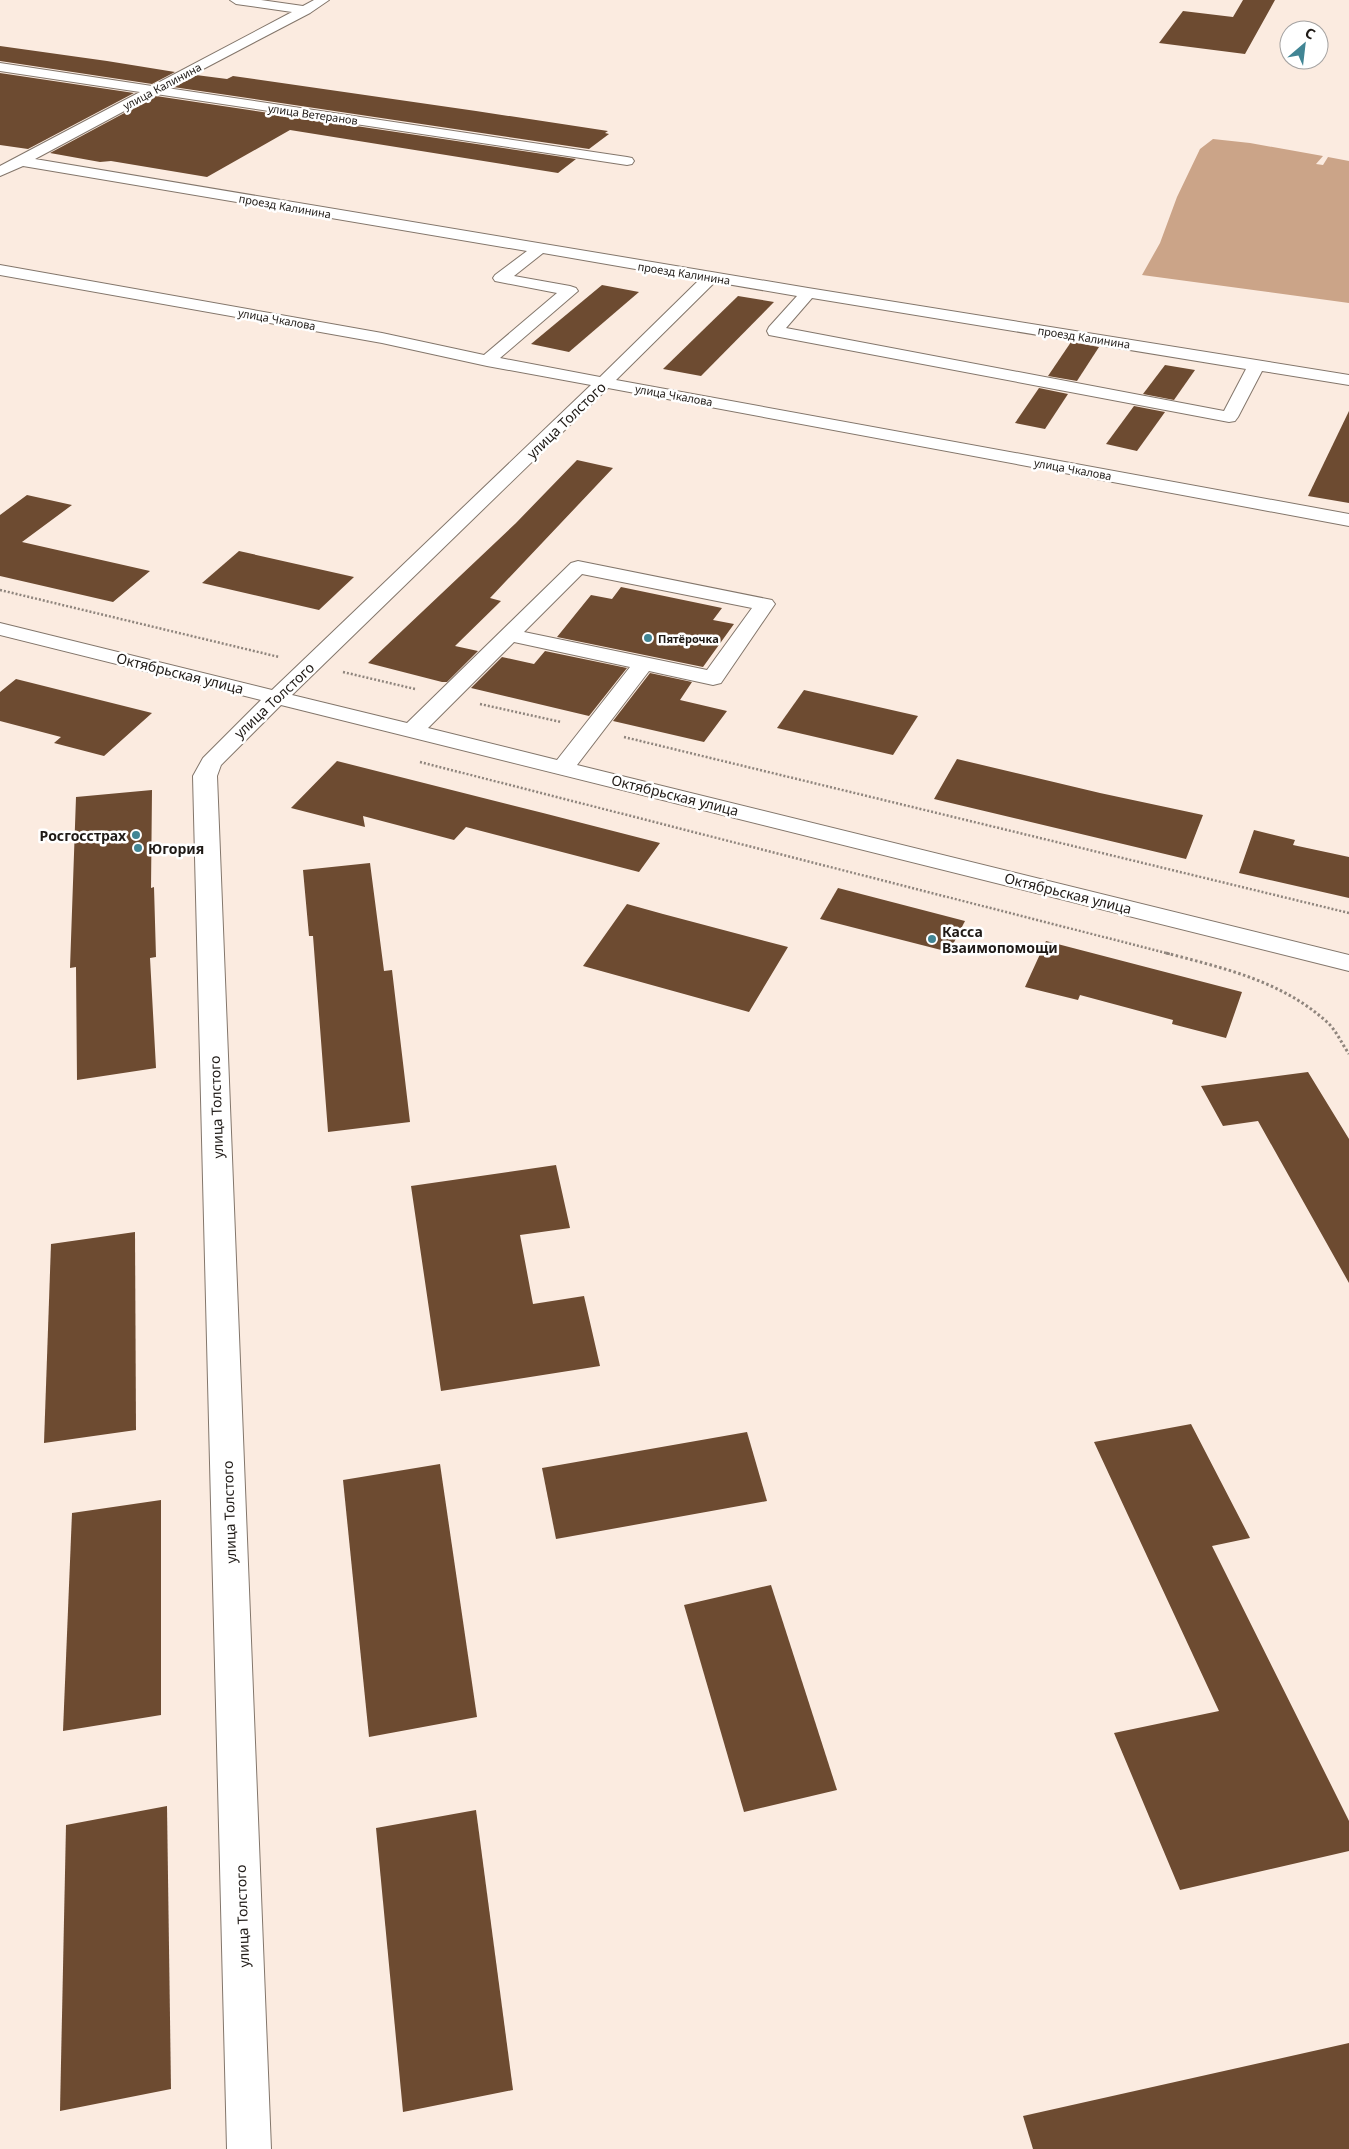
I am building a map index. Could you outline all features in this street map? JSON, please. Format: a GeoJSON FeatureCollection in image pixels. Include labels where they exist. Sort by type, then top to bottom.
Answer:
{"type":"FeatureCollection","features":[{"type":"Feature","properties":{"kind":"street"},"geometry":{"type":"LineString","coordinates":[[236,0],[306,10]]}},
{"type":"Feature","properties":{"kind":"street","name":"улица Калинина"},"geometry":{"type":"LineString","coordinates":[[0,172],[323,0]]}},
{"type":"Feature","properties":{"kind":"street","name":"улица Ветеранов"},"geometry":{"type":"LineString","coordinates":[[0,66],[627,161]]}},
{"type":"Feature","properties":{"kind":"street","name":"проезд Калинина"},"geometry":{"type":"LineString","coordinates":[[21,162],[808,294],[1349,380]]}},
{"type":"Feature","properties":{"kind":"street"},"geometry":{"type":"LineString","coordinates":[[487,361],[570,291],[501,278],[539,249]]}},
{"type":"Feature","properties":{"kind":"street","name":"улица Чкалова"},"geometry":{"type":"LineString","coordinates":[[0,270],[382,338],[487,361],[1349,520]]}},
{"type":"Feature","properties":{"kind":"street","name":"улица Толстого"},"geometry":{"type":"LineString","coordinates":[[249,2149],[205,776],[207,769],[218,754],[605,382],[711,277]]}},
{"type":"Feature","properties":{"kind":"street"},"geometry":{"type":"LineString","coordinates":[[808,294],[775,331],[1229,417],[1256,365]]}},
{"type":"Feature","properties":{"kind":"street"},"geometry":{"type":"LineString","coordinates":[[413,730],[578,567],[766,604],[713,678],[510,635]]}},
{"type":"Feature","properties":{"kind":"street","name":"Октябрьская улица"},"geometry":{"type":"LineString","coordinates":[[0,629],[278,696],[1349,963]]}},
{"type":"Feature","properties":{"kind":"street"},"geometry":{"type":"LineString","coordinates":[[563,767],[644,663]]}},
{"type":"Feature","properties":{"kind":"path"},"geometry":{"type":"LineString","coordinates":[[0,590],[448,697],[593,729],[1349,913]]}},
{"type":"Feature","properties":{"kind":"path"},"geometry":{"type":"LineString","coordinates":[[416,761],[1235,971],[1286,992],[1328,1023],[1349,1054]]}},
{"type":"Feature","properties":{"kind":"shaded area"},"geometry":{"type":"Polygon","coordinates":[[[1213,139],[1250,143],[1323,156],[1316,164],[1323,165],[1328,157],[1349,161],[1349,303],[1142,275],[1160,243],[1177,197],[1200,149],[1213,139]]]}},
{"type":"Feature","properties":{"kind":"building"},"geometry":{"type":"Polygon","coordinates":[[[1243,0],[1275,0],[1245,54],[1159,43],[1183,11],[1233,17],[1243,0]]]}},
{"type":"Feature","properties":{"kind":"building"},"geometry":{"type":"Polygon","coordinates":[[[0,46],[175,72],[152,84],[0,61],[0,46]]]}},
{"type":"Feature","properties":{"kind":"building"},"geometry":{"type":"Polygon","coordinates":[[[0,73],[134,93],[28,149],[0,145],[0,73]]]}},
{"type":"Feature","properties":{"kind":"building"},"geometry":{"type":"Polygon","coordinates":[[[196,75],[227,79],[233,76],[608,131],[605,133],[609,134],[589,149],[173,87],[196,75]]]}},
{"type":"Feature","properties":{"kind":"building"},"geometry":{"type":"Polygon","coordinates":[[[156,96],[576,159],[558,173],[290,130],[207,177],[50,153],[156,96]]]}},
{"type":"Feature","properties":{"kind":"building"},"geometry":{"type":"Polygon","coordinates":[[[602,285],[639,292],[569,352],[531,344],[602,285]]]}},
{"type":"Feature","properties":{"kind":"building"},"geometry":{"type":"Polygon","coordinates":[[[738,296],[774,302],[701,376],[663,369],[738,296]]]}},
{"type":"Feature","properties":{"kind":"building"},"geometry":{"type":"Polygon","coordinates":[[[1071,342],[1099,347],[1077,381],[1048,376],[1071,342]]]}},
{"type":"Feature","properties":{"kind":"building"},"geometry":{"type":"Polygon","coordinates":[[[1165,365],[1195,370],[1174,400],[1143,394],[1165,365]]]}},
{"type":"Feature","properties":{"kind":"building"},"geometry":{"type":"Polygon","coordinates":[[[1039,388],[1068,394],[1045,429],[1015,423],[1039,388]]]}},
{"type":"Feature","properties":{"kind":"building"},"geometry":{"type":"Polygon","coordinates":[[[1134,406],[1165,412],[1137,451],[1106,444],[1134,406]]]}},
{"type":"Feature","properties":{"kind":"building"},"geometry":{"type":"Polygon","coordinates":[[[1349,411],[1349,503],[1308,496],[1349,411]]]}},
{"type":"Feature","properties":{"kind":"building"},"geometry":{"type":"Polygon","coordinates":[[[577,460],[613,468],[490,598],[501,601],[455,646],[478,651],[447,682],[368,663],[516,523],[577,460]]]}},
{"type":"Feature","properties":{"kind":"building"},"geometry":{"type":"Polygon","coordinates":[[[27,495],[72,505],[22,542],[150,571],[113,602],[0,576],[0,515],[27,495]]]}},
{"type":"Feature","properties":{"kind":"building"},"geometry":{"type":"Polygon","coordinates":[[[239,551],[354,577],[319,610],[202,583],[239,551]]]}},
{"type":"Feature","properties":{"kind":"building"},"geometry":{"type":"Polygon","coordinates":[[[621,587],[722,608],[713,620],[734,624],[703,667],[557,637],[591,595],[612,599],[621,587]]]}},
{"type":"Feature","properties":{"kind":"building"},"geometry":{"type":"Polygon","coordinates":[[[545,651],[627,668],[589,716],[471,688],[502,657],[534,664],[545,651]]]}},
{"type":"Feature","properties":{"kind":"building"},"geometry":{"type":"Polygon","coordinates":[[[650,673],[692,682],[680,700],[727,711],[704,742],[613,721],[650,673]]]}},
{"type":"Feature","properties":{"kind":"building"},"geometry":{"type":"Polygon","coordinates":[[[16,679],[152,713],[104,756],[54,743],[61,737],[0,721],[0,692],[16,679]]]}},
{"type":"Feature","properties":{"kind":"building"},"geometry":{"type":"Polygon","coordinates":[[[804,690],[918,716],[893,755],[777,728],[804,690]]]}},
{"type":"Feature","properties":{"kind":"building"},"geometry":{"type":"Polygon","coordinates":[[[957,759],[1203,815],[1186,859],[934,799],[957,759]]]}},
{"type":"Feature","properties":{"kind":"building"},"geometry":{"type":"Polygon","coordinates":[[[337,761],[660,843],[639,872],[466,827],[454,840],[363,816],[365,827],[291,808],[337,761]]]}},
{"type":"Feature","properties":{"kind":"building"},"geometry":{"type":"Polygon","coordinates":[[[152,790],[151,888],[154,887],[156,957],[150,958],[156,1068],[77,1080],[76,967],[70,968],[76,797],[152,790]]]}},
{"type":"Feature","properties":{"kind":"building"},"geometry":{"type":"Polygon","coordinates":[[[1254,830],[1295,840],[1293,845],[1349,857],[1349,898],[1239,873],[1254,830]]]}},
{"type":"Feature","properties":{"kind":"building"},"geometry":{"type":"Polygon","coordinates":[[[370,863],[384,971],[392,970],[410,1122],[328,1132],[313,936],[309,936],[303,870],[370,863]]]}},
{"type":"Feature","properties":{"kind":"building"},"geometry":{"type":"Polygon","coordinates":[[[838,888],[965,921],[949,952],[820,919],[838,888]]]}},
{"type":"Feature","properties":{"kind":"building"},"geometry":{"type":"Polygon","coordinates":[[[627,904],[788,947],[749,1012],[583,966],[627,904]]]}},
{"type":"Feature","properties":{"kind":"building"},"geometry":{"type":"Polygon","coordinates":[[[1046,941],[1242,992],[1226,1038],[1172,1024],[1173,1020],[1080,995],[1078,1000],[1025,987],[1046,941]]]}},
{"type":"Feature","properties":{"kind":"building"},"geometry":{"type":"Polygon","coordinates":[[[1308,1072],[1349,1139],[1349,1283],[1258,1121],[1223,1126],[1201,1086],[1308,1072]]]}},
{"type":"Feature","properties":{"kind":"building"},"geometry":{"type":"Polygon","coordinates":[[[556,1165],[570,1228],[520,1235],[533,1304],[584,1296],[600,1366],[441,1391],[411,1186],[556,1165]]]}},
{"type":"Feature","properties":{"kind":"building"},"geometry":{"type":"Polygon","coordinates":[[[135,1232],[136,1430],[44,1443],[51,1244],[135,1232]]]}},
{"type":"Feature","properties":{"kind":"building"},"geometry":{"type":"Polygon","coordinates":[[[1191,1424],[1250,1538],[1212,1546],[1349,1821],[1349,1851],[1180,1890],[1114,1733],[1219,1711],[1094,1442],[1191,1424]]]}},
{"type":"Feature","properties":{"kind":"building"},"geometry":{"type":"Polygon","coordinates":[[[747,1432],[767,1501],[556,1539],[542,1468],[747,1432]]]}},
{"type":"Feature","properties":{"kind":"building"},"geometry":{"type":"Polygon","coordinates":[[[440,1464],[477,1717],[369,1737],[343,1480],[440,1464]]]}},
{"type":"Feature","properties":{"kind":"building"},"geometry":{"type":"Polygon","coordinates":[[[161,1500],[161,1715],[63,1731],[72,1513],[161,1500]]]}},
{"type":"Feature","properties":{"kind":"building"},"geometry":{"type":"Polygon","coordinates":[[[771,1585],[837,1790],[744,1812],[684,1605],[771,1585]]]}},
{"type":"Feature","properties":{"kind":"building"},"geometry":{"type":"Polygon","coordinates":[[[167,1806],[171,2089],[60,2111],[66,1825],[167,1806]]]}},
{"type":"Feature","properties":{"kind":"building"},"geometry":{"type":"Polygon","coordinates":[[[476,1810],[513,2090],[403,2112],[376,1828],[476,1810]]]}},
{"type":"Feature","properties":{"kind":"building"},"geometry":{"type":"Polygon","coordinates":[[[1349,2043],[1349,2149],[1033,2149],[1023,2116],[1349,2043]]]}},
{"type":"Feature","properties":{"kind":"place","name":"Пятёрочка"},"geometry":{"type":"Point","coordinates":[648,638]}},
{"type":"Feature","properties":{"kind":"place","name":"Росгосстрах"},"geometry":{"type":"Point","coordinates":[136,835]}},
{"type":"Feature","properties":{"kind":"place","name":"Югория"},"geometry":{"type":"Point","coordinates":[138,848]}},
{"type":"Feature","properties":{"kind":"place","name":"Касса Взаимопомощи"},"geometry":{"type":"Point","coordinates":[932,939]}}]}
